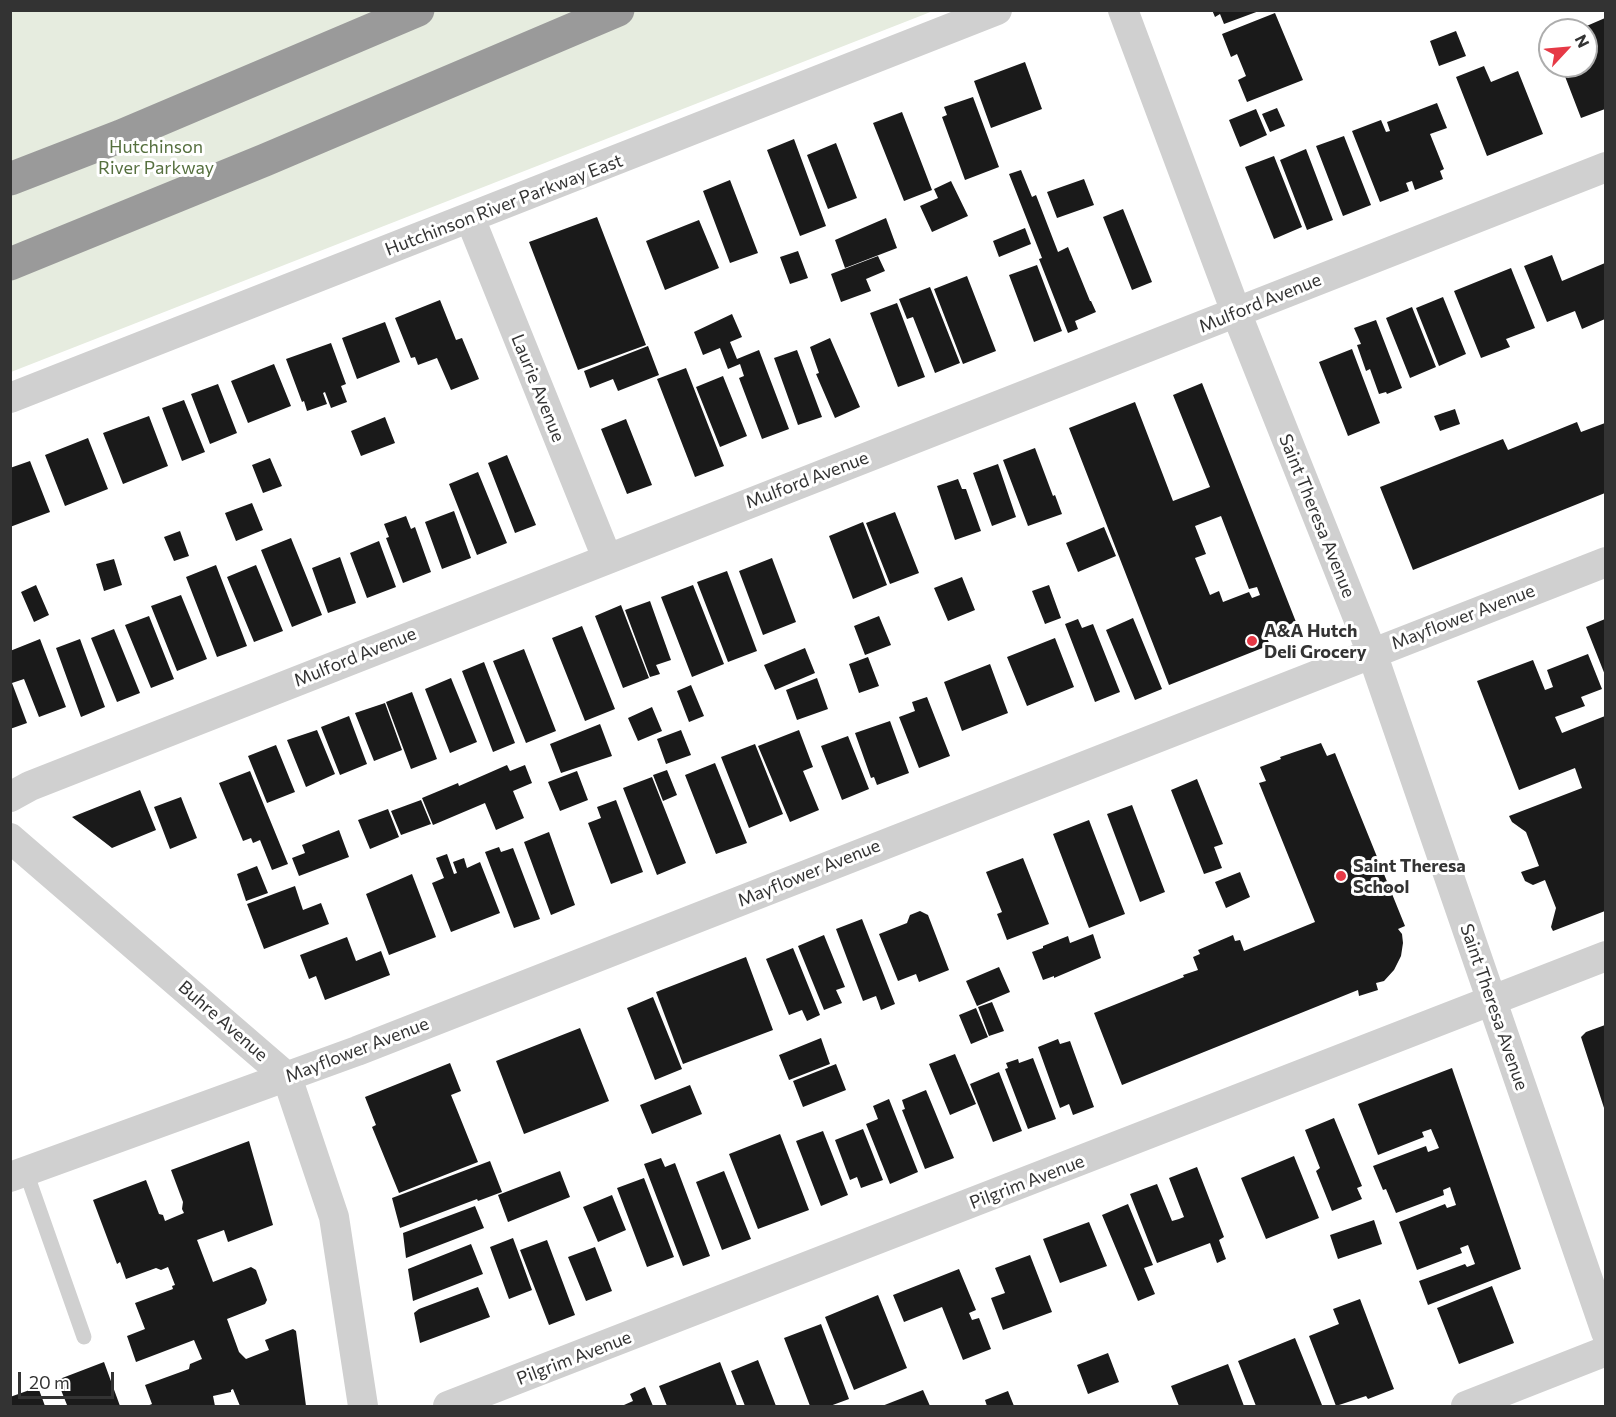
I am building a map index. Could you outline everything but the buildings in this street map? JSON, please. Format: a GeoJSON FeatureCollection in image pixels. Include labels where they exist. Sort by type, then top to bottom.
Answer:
{"type":"FeatureCollection","features":[{"type":"Feature","properties":{"kind":"highway"},"geometry":{"type":"LineString","coordinates":[[10,179],[121,136],[418,10]]}},
{"type":"Feature","properties":{"kind":"highway"},"geometry":{"type":"LineString","coordinates":[[10,264],[265,160],[618,10]]}},
{"type":"Feature","properties":{"kind":"street","name":"Hutchinson River Parkway East"},"geometry":{"type":"LineString","coordinates":[[10,398],[997,10]]}},
{"type":"Feature","properties":{"kind":"street","name":"Saint Theresa Avenue"},"geometry":{"type":"LineString","coordinates":[[1123,10],[1236,312],[1372,653],[1605,1332]]}},
{"type":"Feature","properties":{"kind":"street","name":"Mulford Avenue"},"geometry":{"type":"LineString","coordinates":[[10,797],[30,786],[607,558],[1605,167]]}},
{"type":"Feature","properties":{"kind":"street","name":"Laurie Avenue"},"geometry":{"type":"LineString","coordinates":[[470,218],[607,558]]}},
{"type":"Feature","properties":{"kind":"street","name":"Mayflower Avenue"},"geometry":{"type":"LineString","coordinates":[[18,1174],[287,1077],[1605,562]]}},
{"type":"Feature","properties":{"kind":"street","name":"Buhre Avenue"},"geometry":{"type":"LineString","coordinates":[[10,838],[287,1077]]}},
{"type":"Feature","properties":{"kind":"street","name":"Pilgrim Avenue"},"geometry":{"type":"LineString","coordinates":[[448,1407],[1605,956]]}},
{"type":"Feature","properties":{"kind":"street"},"geometry":{"type":"LineString","coordinates":[[287,1077],[334,1217],[363,1407]]}},
{"type":"Feature","properties":{"kind":"street"},"geometry":{"type":"LineString","coordinates":[[1466,1407],[1605,1351]]}},
{"type":"Feature","properties":{"kind":"lane"},"geometry":{"type":"LineString","coordinates":[[18,1174],[84,1337]]}},
{"type":"Feature","properties":{"kind":"green space","name":"Hutchinson River Parkway"},"geometry":{"type":"Polygon","coordinates":[[[11,11],[933,11],[11,372],[11,11]]]}},
{"type":"Feature","properties":{"kind":"place","name":"A&A Hutch Deli Grocery"},"geometry":{"type":"Point","coordinates":[1252,641]}},
{"type":"Feature","properties":{"kind":"place","name":"Saint Theresa School"},"geometry":{"type":"Point","coordinates":[1341,876]}}]}
